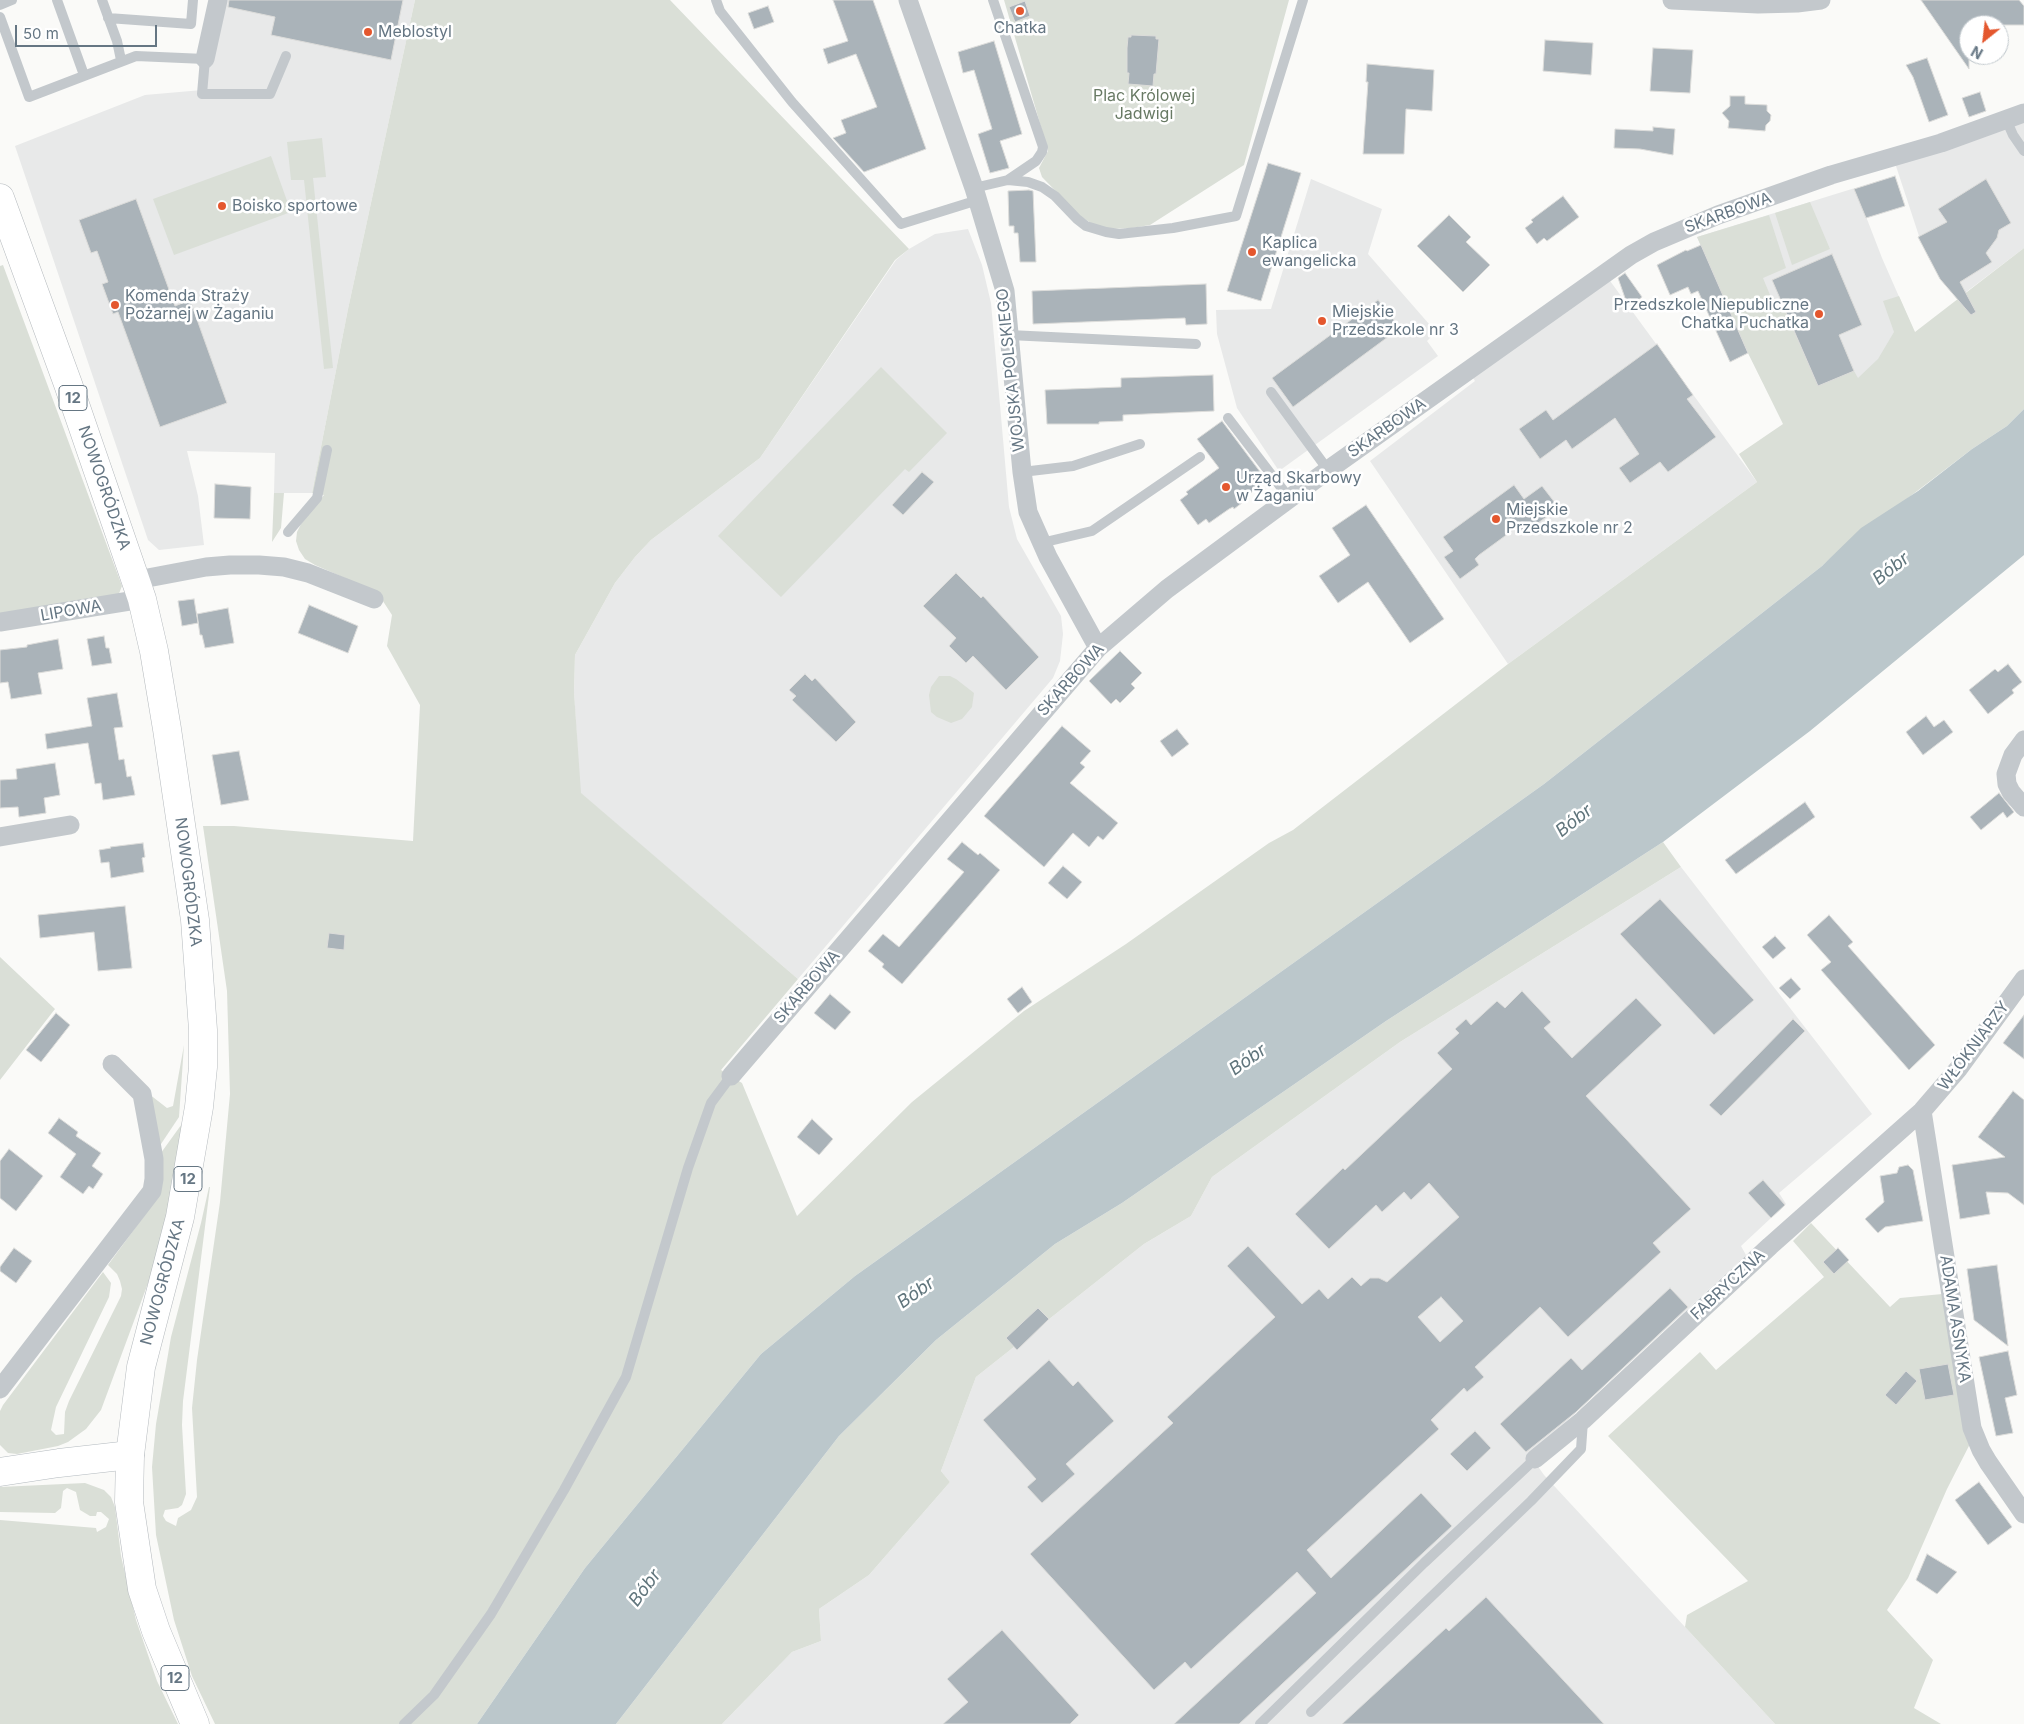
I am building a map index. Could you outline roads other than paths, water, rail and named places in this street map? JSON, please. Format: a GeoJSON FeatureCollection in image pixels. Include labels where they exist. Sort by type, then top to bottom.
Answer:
{"type":"FeatureCollection","features":[{"type":"Feature","properties":{"kind":"main road","name":"NOWOGRÓDZKA"},"geometry":{"type":"LineString","coordinates":[[0,198],[139,590],[154,651],[187,859],[201,990],[203,1039],[199,1107],[187,1182],[172,1249],[141,1367],[130,1455]]}},
{"type":"Feature","properties":{"kind":"main road"},"geometry":{"type":"LineString","coordinates":[[0,1472],[130,1455]]}},
{"type":"Feature","properties":{"kind":"main road","name":"12"},"geometry":{"type":"LineString","coordinates":[[130,1455],[130,1502],[142,1589],[156,1631],[195,1724]]}},
{"type":"Feature","properties":{"kind":"street"},"geometry":{"type":"LineString","coordinates":[[205,59],[218,0]]}},
{"type":"Feature","properties":{"kind":"street","name":"WOJSKA POLSKIEGO"},"geometry":{"type":"LineString","coordinates":[[909,0],[976,194],[1005,291],[1022,472],[1028,512],[1041,543],[1098,648]]}},
{"type":"Feature","properties":{"kind":"street"},"geometry":{"type":"LineString","coordinates":[[1672,0],[1758,4],[1797,3],[1820,0]]}},
{"type":"Feature","properties":{"kind":"street","name":"SKARBOWA"},"geometry":{"type":"LineString","coordinates":[[730,1076],[1098,648],[1168,589],[1290,498],[1631,255],[1654,242],[1718,215],[1831,175],[1941,143],[2024,113]]}},
{"type":"Feature","properties":{"kind":"street","name":"LIPOWA"},"geometry":{"type":"LineString","coordinates":[[0,622],[139,590],[206,567],[230,565],[284,567],[308,573],[374,599]]}},
{"type":"Feature","properties":{"kind":"street"},"geometry":{"type":"LineString","coordinates":[[2024,740],[2013,755],[2006,774],[2007,784],[2011,792],[2024,807]]}},
{"type":"Feature","properties":{"kind":"street"},"geometry":{"type":"LineString","coordinates":[[0,837],[70,825]]}},
{"type":"Feature","properties":{"kind":"street","name":"WŁÓKNIARZY"},"geometry":{"type":"LineString","coordinates":[[1922,1110],[1959,1068],[2024,979]]}},
{"type":"Feature","properties":{"kind":"street"},"geometry":{"type":"LineString","coordinates":[[0,1389],[152,1191],[154,1159],[146,1106],[142,1094],[112,1064]]}},
{"type":"Feature","properties":{"kind":"street","name":"FABRYCZNA"},"geometry":{"type":"LineString","coordinates":[[1535,1459],[1583,1420],[1770,1246],[1922,1110]]}},
{"type":"Feature","properties":{"kind":"street","name":"ADAMA ASNYKA"},"geometry":{"type":"LineString","coordinates":[[1922,1110],[1972,1428],[1988,1462],[2024,1514]]}},
{"type":"Feature","properties":{"kind":"lane"},"geometry":{"type":"LineString","coordinates":[[0,5],[12,0]]}},
{"type":"Feature","properties":{"kind":"lane"},"geometry":{"type":"LineString","coordinates":[[58,0],[84,75]]}},
{"type":"Feature","properties":{"kind":"lane"},"geometry":{"type":"LineString","coordinates":[[102,0],[117,41],[121,60]]}},
{"type":"Feature","properties":{"kind":"lane"},"geometry":{"type":"LineString","coordinates":[[108,18],[191,24],[194,0]]}},
{"type":"Feature","properties":{"kind":"lane"},"geometry":{"type":"LineString","coordinates":[[716,0],[720,11],[792,102],[901,224],[1008,180],[1036,161],[1042,152],[1043,146],[993,0]]}},
{"type":"Feature","properties":{"kind":"lane"},"geometry":{"type":"LineString","coordinates":[[1008,180],[1028,182],[1042,187],[1055,196],[1082,223],[1094,230],[1106,232],[1119,234],[1173,228],[1236,216],[1302,0]]}},
{"type":"Feature","properties":{"kind":"lane"},"geometry":{"type":"LineString","coordinates":[[0,17],[29,97],[121,60],[136,56],[205,59],[202,94],[270,94],[286,56]]}},
{"type":"Feature","properties":{"kind":"lane"},"geometry":{"type":"LineString","coordinates":[[2006,119],[2013,135],[2024,151]]}},
{"type":"Feature","properties":{"kind":"lane"},"geometry":{"type":"LineString","coordinates":[[1009,335],[1196,344]]}},
{"type":"Feature","properties":{"kind":"lane"},"geometry":{"type":"LineString","coordinates":[[1271,392],[1328,470]]}},
{"type":"Feature","properties":{"kind":"lane"},"geometry":{"type":"LineString","coordinates":[[1228,418],[1290,498]]}},
{"type":"Feature","properties":{"kind":"lane"},"geometry":{"type":"LineString","coordinates":[[1022,472],[1073,466],[1140,444]]}},
{"type":"Feature","properties":{"kind":"lane"},"geometry":{"type":"LineString","coordinates":[[288,532],[317,498],[327,450]]}},
{"type":"Feature","properties":{"kind":"lane"},"geometry":{"type":"LineString","coordinates":[[1041,543],[1092,531],[1200,457]]}},
{"type":"Feature","properties":{"kind":"lane"},"geometry":{"type":"LineString","coordinates":[[404,1724],[434,1694],[491,1614],[564,1490],[626,1377],[688,1168],[711,1103],[730,1076]]}},
{"type":"Feature","properties":{"kind":"lane"},"geometry":{"type":"LineString","coordinates":[[1311,1712],[1524,1507],[1581,1448],[1583,1420]]}},
{"type":"Feature","properties":{"kind":"lane"},"geometry":{"type":"LineString","coordinates":[[1260,1724],[1424,1563],[1535,1459]]}},
{"type":"Feature","properties":{"kind":"water","name":"Bóbr"},"geometry":{"type":"Polygon","coordinates":[[[2024,409],[2024,555],[1810,731],[1663,842],[1386,1021],[1122,1203],[1055,1244],[936,1340],[839,1436],[616,1724],[477,1724],[585,1568],[761,1354],[855,1276],[1544,784],[1822,566],[1861,528],[1918,491],[1972,449],[2007,426],[2024,409]]]}},
{"type":"Feature","properties":{"kind":"place","name":"Chatka"},"geometry":{"type":"Point","coordinates":[1020,11]}},
{"type":"Feature","properties":{"kind":"place","name":"Meblostyl"},"geometry":{"type":"Point","coordinates":[368,32]}},
{"type":"Feature","properties":{"kind":"place","name":"Boisko sportowe"},"geometry":{"type":"Point","coordinates":[222,206]}},
{"type":"Feature","properties":{"kind":"place","name":"Kaplica ewangelicka"},"geometry":{"type":"Point","coordinates":[1252,252]}},
{"type":"Feature","properties":{"kind":"place","name":"Komenda Straży Pożarnej w Żaganiu"},"geometry":{"type":"Point","coordinates":[115,305]}},
{"type":"Feature","properties":{"kind":"place","name":"Przedszkole Niepubliczne Chatka Puchatka"},"geometry":{"type":"Point","coordinates":[1819,314]}},
{"type":"Feature","properties":{"kind":"place","name":"Miejskie Przedszkole nr 3"},"geometry":{"type":"Point","coordinates":[1322,321]}},
{"type":"Feature","properties":{"kind":"place","name":"Urząd Skarbowy w Żaganiu"},"geometry":{"type":"Point","coordinates":[1226,487]}},
{"type":"Feature","properties":{"kind":"place","name":"Miejskie Przedszkole nr 2"},"geometry":{"type":"Point","coordinates":[1496,519]}},
{"type":"Feature","properties":{"kind":"park label","name":"Plac Królowej Jadwigi"},"geometry":{"type":"Point","coordinates":[1144,105]}}]}
